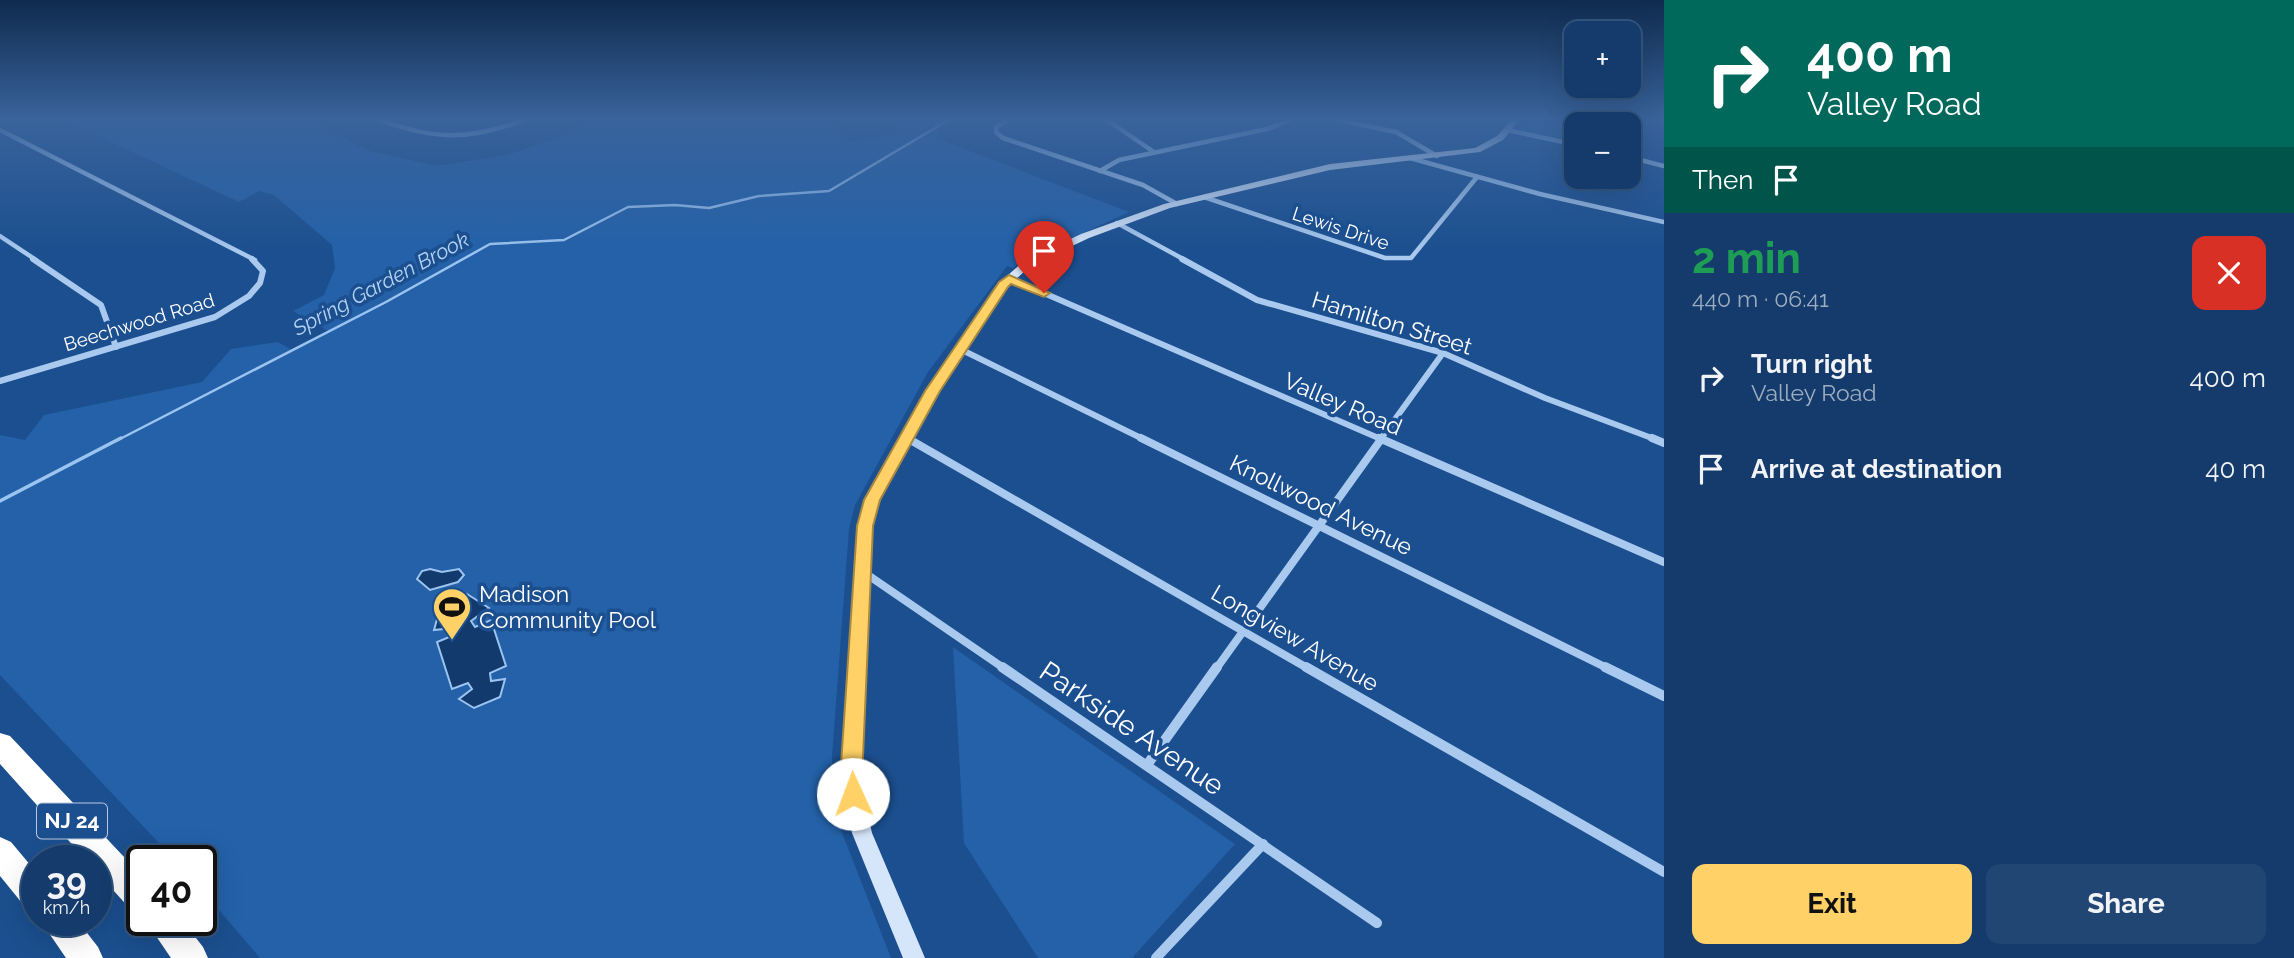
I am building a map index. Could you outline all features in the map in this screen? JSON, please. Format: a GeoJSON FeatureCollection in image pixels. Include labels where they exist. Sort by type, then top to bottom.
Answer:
{"type":"FeatureCollection","features":[{"type":"Feature","properties":{"kind":"highway","name":"NJ 24"},"geometry":{"type":"LineString","coordinates":[[0,745],[126,882]]}},
{"type":"Feature","properties":{"kind":"highway"},"geometry":{"type":"LineString","coordinates":[[0,852],[21,878]]}},
{"type":"Feature","properties":{"kind":"highway"},"geometry":{"type":"LineString","coordinates":[[69,936],[87,958]]}},
{"type":"Feature","properties":{"kind":"highway"},"geometry":{"type":"LineString","coordinates":[[174,936],[192,958]]}},
{"type":"Feature","properties":{"kind":"street","name":"Beechwood Road"},"geometry":{"type":"LineString","coordinates":[[0,381],[200,322],[228,310],[255,290],[262,278],[261,265],[236,249],[65,163]]}},
{"type":"Feature","properties":{"kind":"street"},"geometry":{"type":"LineString","coordinates":[[1076,163],[1143,185],[1177,204]]}},
{"type":"Feature","properties":{"kind":"street"},"geometry":{"type":"LineString","coordinates":[[1100,171],[1112,163]]}},
{"type":"Feature","properties":{"kind":"street"},"geometry":{"type":"LineString","coordinates":[[914,958],[855,808],[851,780],[867,514],[906,438],[960,349],[1009,278],[1028,263],[1117,223],[1177,204],[1308,172],[1376,163]]}},
{"type":"Feature","properties":{"kind":"street"},"geometry":{"type":"LineString","coordinates":[[1427,163],[1664,222]]}},
{"type":"Feature","properties":{"kind":"street","name":"Lewis Drive"},"geometry":{"type":"LineString","coordinates":[[1204,197],[1385,258],[1402,261],[1411,258],[1477,177]]}},
{"type":"Feature","properties":{"kind":"street","name":"Hamilton Street"},"geometry":{"type":"LineString","coordinates":[[1117,223],[1257,300],[1443,353],[1545,398],[1664,443]]}},
{"type":"Feature","properties":{"kind":"street"},"geometry":{"type":"LineString","coordinates":[[0,236],[101,305],[116,347]]}},
{"type":"Feature","properties":{"kind":"street","name":"Valley Road"},"geometry":{"type":"LineString","coordinates":[[1009,278],[1664,562]]}},
{"type":"Feature","properties":{"kind":"street","name":"Knollwood Avenue"},"geometry":{"type":"LineString","coordinates":[[960,349],[1664,695]]}},
{"type":"Feature","properties":{"kind":"street"},"geometry":{"type":"LineString","coordinates":[[1147,765],[1443,353]]}},
{"type":"Feature","properties":{"kind":"street","name":"Longview Avenue"},"geometry":{"type":"LineString","coordinates":[[906,438],[1664,872]]}},
{"type":"Feature","properties":{"kind":"street","name":"Parkside Avenue"},"geometry":{"type":"LineString","coordinates":[[862,571],[1377,923]]}},
{"type":"Feature","properties":{"kind":"street"},"geometry":{"type":"LineString","coordinates":[[1156,958],[1263,845]]}},
{"type":"Feature","properties":{"kind":"shaded area"},"geometry":{"type":"Polygon","coordinates":[[[155,163],[422,163],[437,166],[458,163],[1000,163],[1129,212],[1022,261],[1013,268],[1007,266],[928,372],[855,505],[849,529],[832,757],[834,802],[841,830],[891,958],[260,958],[217,908],[217,845],[161,845],[0,675],[0,435],[25,440],[44,415],[202,382],[231,349],[278,342],[292,350],[328,331],[293,311],[324,295],[335,268],[332,245],[274,195],[259,191],[239,202],[155,163]]]}},
{"type":"Feature","properties":{"kind":"shaded area"},"geometry":{"type":"Polygon","coordinates":[[[430,569],[442,572],[459,569],[464,575],[458,582],[430,590],[417,579],[422,571],[430,569]]]}},
{"type":"Feature","properties":{"kind":"shaded area"},"geometry":{"type":"Polygon","coordinates":[[[467,594],[489,608],[471,621],[475,627],[491,620],[506,666],[490,673],[491,681],[505,679],[500,697],[474,708],[459,699],[472,689],[468,683],[452,689],[437,642],[454,635],[453,628],[434,630],[441,605],[456,602],[467,594]]]}},
{"type":"Feature","properties":{"kind":"shaded area"},"geometry":{"type":"Polygon","coordinates":[[[953,647],[1235,844],[1132,958],[1038,958],[964,843],[953,647]]]}},
{"type":"Feature","properties":{"kind":"waterway","name":"Spring Garden Brook"},"geometry":{"type":"LineString","coordinates":[[118,440],[386,302],[490,244],[564,240],[628,207],[675,205],[709,208],[759,196],[829,191],[877,163]]}},
{"type":"Feature","properties":{"kind":"waterway","name":"Spring Garden Brook"},"geometry":{"type":"LineString","coordinates":[[0,501],[121,438]]}},
{"type":"Feature","properties":{"kind":"place","name":"Madison Community Pool"},"geometry":{"type":"Point","coordinates":[452,641]}},
{"type":"Feature","properties":{"kind":"route"},"geometry":{"type":"LineString","coordinates":[[853,794],[851,780],[862,571],[865,526],[872,500],[932,391],[1003,285],[1009,278],[1044,293]]}}]}
